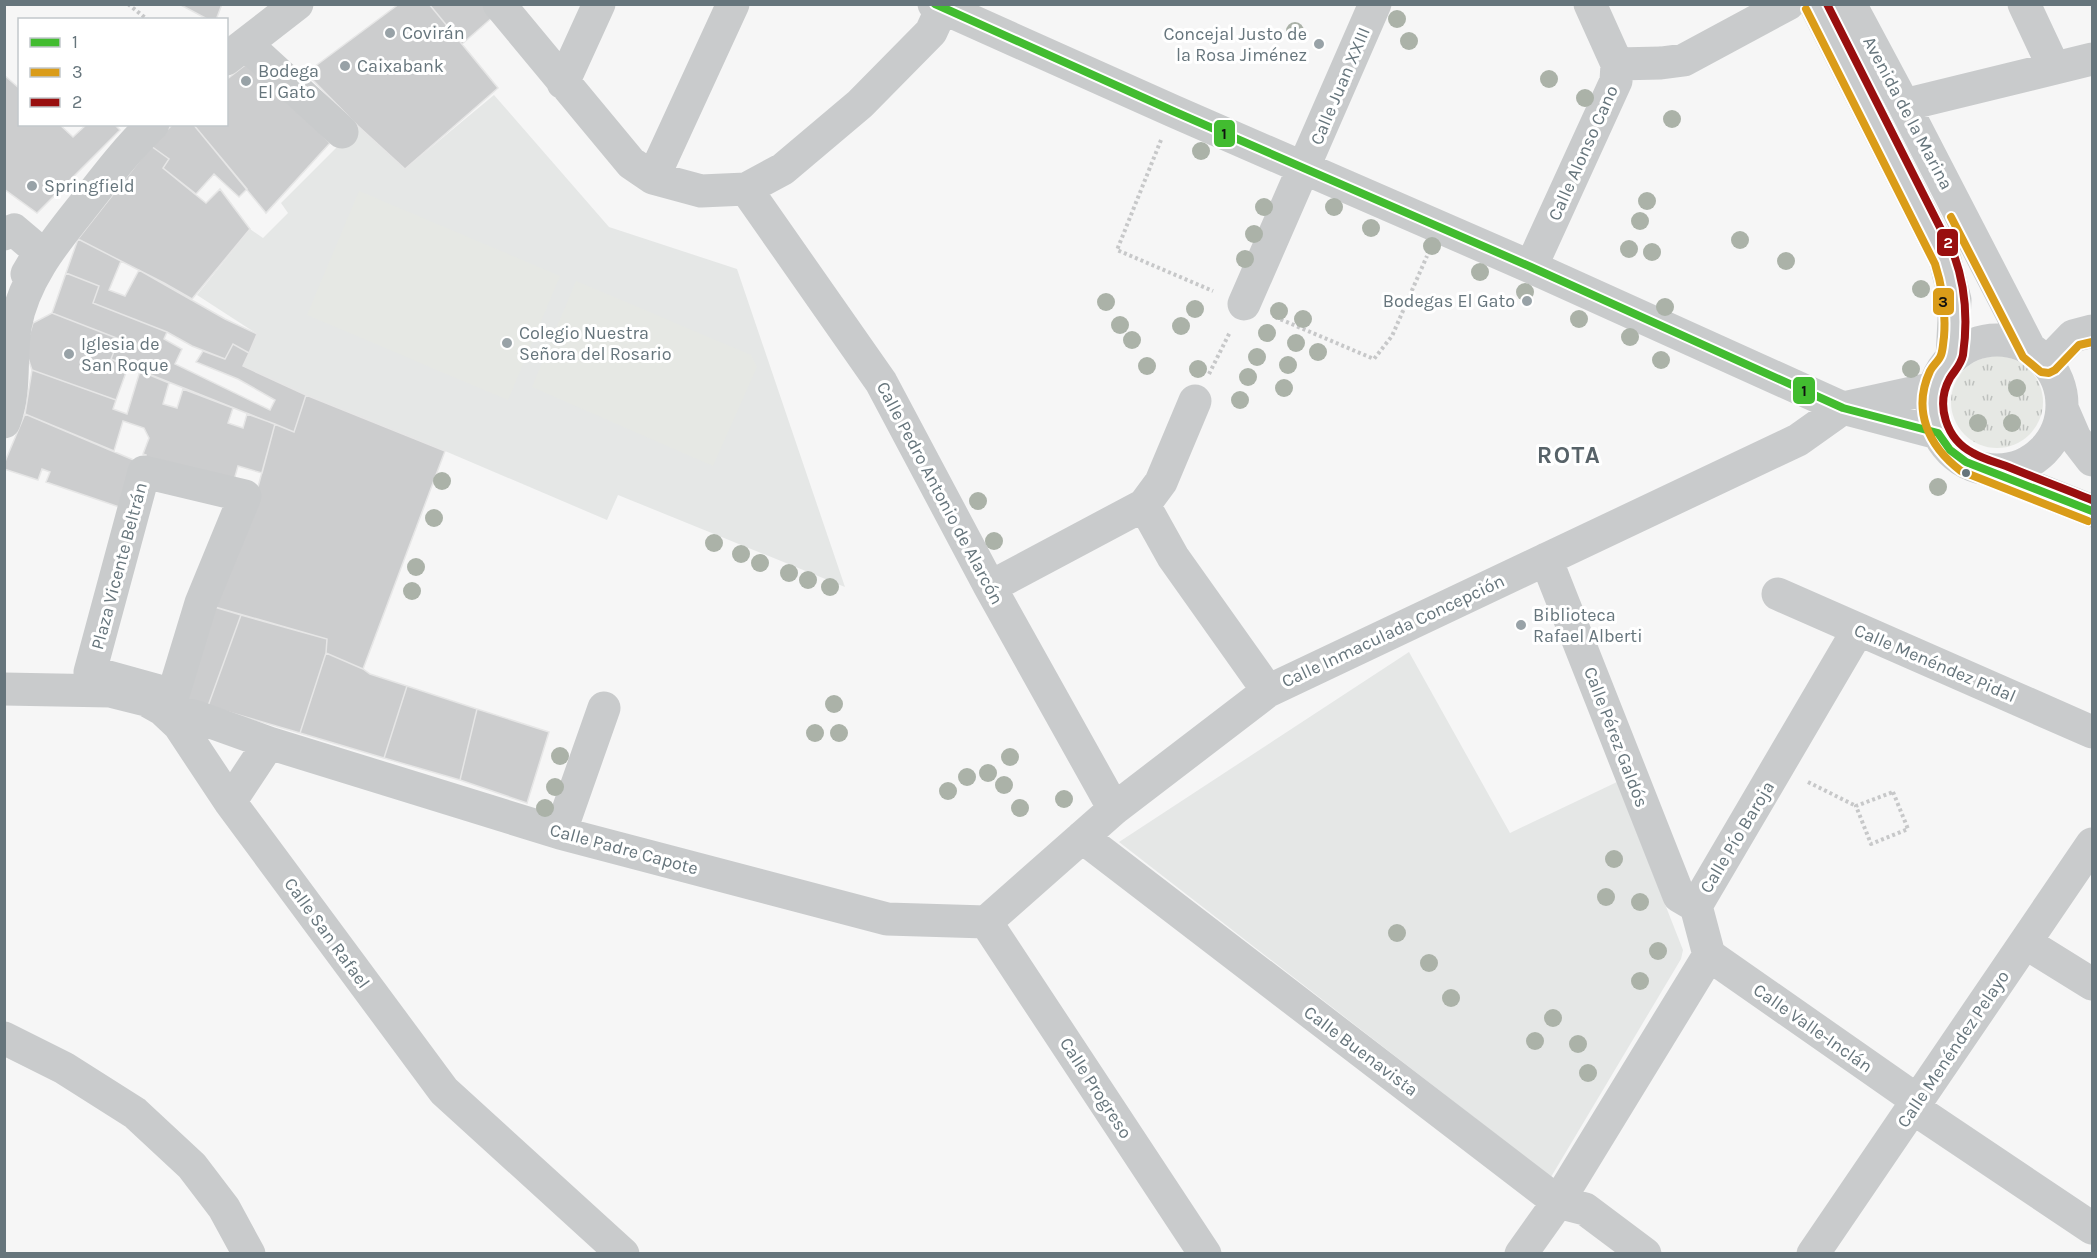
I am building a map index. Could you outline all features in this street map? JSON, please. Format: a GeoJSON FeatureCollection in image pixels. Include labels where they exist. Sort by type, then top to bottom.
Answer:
{"type":"FeatureCollection","features":[{"type":"Feature","properties":{"kind":"street"},"geometry":{"type":"LineString","coordinates":[[297,4],[236,51],[342,132]]}},
{"type":"Feature","properties":{"kind":"street"},"geometry":{"type":"LineString","coordinates":[[499,4],[632,163],[653,178],[701,191],[746,189],[783,169],[860,104],[931,32],[938,6],[1531,267],[1843,408],[1938,433]]}},
{"type":"Feature","properties":{"kind":"street"},"geometry":{"type":"LineString","coordinates":[[563,83],[599,4]]}},
{"type":"Feature","properties":{"kind":"street"},"geometry":{"type":"LineString","coordinates":[[653,178],[733,4]]}},
{"type":"Feature","properties":{"kind":"street","name":"Calle Juan XXIII"},"geometry":{"type":"LineString","coordinates":[[1244,304],[1375,4]]}},
{"type":"Feature","properties":{"kind":"street","name":"Calle Alonso Cano"},"geometry":{"type":"LineString","coordinates":[[1531,267],[1616,81],[1617,64],[1590,4]]}},
{"type":"Feature","properties":{"kind":"street"},"geometry":{"type":"LineString","coordinates":[[1617,64],[1684,60],[1788,4]]}},
{"type":"Feature","properties":{"kind":"street","name":"Avenida de la Marina"},"geometry":{"type":"LineString","coordinates":[[1815,4],[1945,260],[1955,300],[1952,358]]}},
{"type":"Feature","properties":{"kind":"street","name":"Avenida de la Marina"},"geometry":{"type":"LineString","coordinates":[[1850,4],[2038,356]]}},
{"type":"Feature","properties":{"kind":"street"},"geometry":{"type":"LineString","coordinates":[[2024,4],[2054,68]]}},
{"type":"Feature","properties":{"kind":"street"},"geometry":{"type":"LineString","coordinates":[[1904,105],[2092,58]]}},
{"type":"Feature","properties":{"kind":"street"},"geometry":{"type":"LineString","coordinates":[[4,422],[8,373],[5,346],[8,318],[17,289],[40,252],[18,236],[129,147],[151,126]]}},
{"type":"Feature","properties":{"kind":"street","name":"Calle Pedro Antonio de Alarcón"},"geometry":{"type":"LineString","coordinates":[[746,189],[881,382],[990,587],[1114,808]]}},
{"type":"Feature","properties":{"kind":"street"},"geometry":{"type":"LineString","coordinates":[[2038,356],[2073,336],[2092,331]]}},
{"type":"Feature","properties":{"kind":"street"},"geometry":{"type":"LineString","coordinates":[[2092,460],[2075,438],[2062,408],[2055,377],[2038,356],[2010,342],[1990,340],[1970,346],[1952,358],[1941,371],[1934,388],[1933,418],[1938,433],[1950,450],[1966,462],[2092,511]]}},
{"type":"Feature","properties":{"kind":"street"},"geometry":{"type":"LineString","coordinates":[[1843,408],[1934,388]]}},
{"type":"Feature","properties":{"kind":"street"},"geometry":{"type":"LineString","coordinates":[[990,587],[1144,505],[1161,482],[1196,401]]}},
{"type":"Feature","properties":{"kind":"street","name":"Calle Inmaculada Concepción"},"geometry":{"type":"LineString","coordinates":[[986,922],[1114,808],[1268,691],[1798,440],[1843,408]]}},
{"type":"Feature","properties":{"kind":"street"},"geometry":{"type":"LineString","coordinates":[[1986,470],[2007,470],[2029,462],[2046,448],[2057,429],[2062,408]]}},
{"type":"Feature","properties":{"kind":"street","name":"Plaza Vicente Beltrán"},"geometry":{"type":"LineString","coordinates":[[144,472],[245,496],[201,603],[167,702],[90,672],[144,472]]}},
{"type":"Feature","properties":{"kind":"street"},"geometry":{"type":"LineString","coordinates":[[1144,505],[1173,557],[1268,691]]}},
{"type":"Feature","properties":{"kind":"street","name":"Calle Pérez Galdós"},"geometry":{"type":"LineString","coordinates":[[1546,559],[1679,896],[1696,906]]}},
{"type":"Feature","properties":{"kind":"street","name":"Calle Menéndez Pidal"},"geometry":{"type":"LineString","coordinates":[[1778,594],[2092,731]]}},
{"type":"Feature","properties":{"kind":"street","name":"Calle Pío Baroja"},"geometry":{"type":"LineString","coordinates":[[1709,955],[1696,906],[1858,630]]}},
{"type":"Feature","properties":{"kind":"street","name":"Calle San Rafael"},"geometry":{"type":"LineString","coordinates":[[4,689],[110,691],[146,700],[167,702],[179,725],[230,802],[444,1091],[623,1254]]}},
{"type":"Feature","properties":{"kind":"street","name":"Calle Padre Capote"},"geometry":{"type":"LineString","coordinates":[[167,702],[194,716],[268,743],[560,833],[887,919],[986,922]]}},
{"type":"Feature","properties":{"kind":"street"},"geometry":{"type":"LineString","coordinates":[[560,833],[604,708]]}},
{"type":"Feature","properties":{"kind":"street"},"geometry":{"type":"LineString","coordinates":[[230,802],[268,743]]}},
{"type":"Feature","properties":{"kind":"street","name":"Calle Buenavista"},"geometry":{"type":"LineString","coordinates":[[1082,837],[1558,1202],[1585,1209],[1645,1254]]}},
{"type":"Feature","properties":{"kind":"street","name":"Calle Menéndez Pelayo"},"geometry":{"type":"LineString","coordinates":[[1813,1254],[2092,844]]}},
{"type":"Feature","properties":{"kind":"street","name":"Calle Progreso"},"geometry":{"type":"LineString","coordinates":[[986,922],[1205,1254]]}},
{"type":"Feature","properties":{"kind":"street"},"geometry":{"type":"LineString","coordinates":[[2026,943],[2092,984]]}},
{"type":"Feature","properties":{"kind":"street"},"geometry":{"type":"LineString","coordinates":[[1521,1254],[1558,1202],[1709,955]]}},
{"type":"Feature","properties":{"kind":"street","name":"Calle Valle-Inclán"},"geometry":{"type":"LineString","coordinates":[[1709,955],[1915,1105],[2092,1228]]}},
{"type":"Feature","properties":{"kind":"street"},"geometry":{"type":"LineString","coordinates":[[4,1038],[64,1068],[135,1113],[192,1166],[224,1208],[249,1254]]}},
{"type":"Feature","properties":{"kind":"path"},"geometry":{"type":"LineString","coordinates":[[128,4],[146,18]]}},
{"type":"Feature","properties":{"kind":"path"},"geometry":{"type":"LineString","coordinates":[[1173,111],[1117,250],[1374,359],[1392,336],[1439,227]]}},
{"type":"Feature","properties":{"kind":"path"},"geometry":{"type":"LineString","coordinates":[[1196,401],[1244,304]]}},
{"type":"Feature","properties":{"kind":"path"},"geometry":{"type":"LineString","coordinates":[[1778,767],[1856,806],[1871,844],[1908,829],[1893,792],[1856,806]]}},
{"type":"Feature","properties":{"kind":"shaded area","name":"Colegio Nuestra Señora del Rosario"},"geometry":{"type":"Polygon","coordinates":[[[494,95],[609,227],[737,269],[845,587],[618,495],[607,520],[306,395],[243,366],[257,334],[197,295],[250,229],[263,238],[288,213],[281,203],[358,126],[405,169],[494,95]]]}},
{"type":"Feature","properties":{"kind":"shaded area"},"geometry":{"type":"Polygon","coordinates":[[[1409,652],[1510,833],[1617,782],[1683,950],[1681,959],[1551,1177],[1119,842],[1409,652]]]}},
{"type":"Feature","properties":{"kind":"green space"},"geometry":{"type":"Polygon","coordinates":[[[359,191],[560,276],[508,400],[307,315],[359,191]]]}},
{"type":"Feature","properties":{"kind":"green space"},"geometry":{"type":"Polygon","coordinates":[[[576,281],[751,355],[757,367],[713,466],[532,387],[576,281]]]}},
{"type":"Feature","properties":{"kind":"green space"},"geometry":{"type":"Polygon","coordinates":[[[1997,356],[2014,360],[2029,370],[2039,385],[2043,402],[2039,419],[2029,434],[2014,444],[1997,448],[1980,444],[1965,434],[1955,419],[1951,402],[1955,385],[1965,370],[1980,360],[1997,356]]]}},
{"type":"Feature","properties":{"kind":"building"},"geometry":{"type":"Polygon","coordinates":[[[179,4],[222,4],[217,18],[205,18],[179,4]]]}},
{"type":"Feature","properties":{"kind":"building"},"geometry":{"type":"Polygon","coordinates":[[[399,4],[429,4],[498,88],[405,169],[358,126],[306,73],[399,4]]]}},
{"type":"Feature","properties":{"kind":"building"},"geometry":{"type":"Polygon","coordinates":[[[429,4],[485,4],[494,16],[462,44],[429,4]]]}},
{"type":"Feature","properties":{"kind":"building"},"geometry":{"type":"Polygon","coordinates":[[[253,59],[330,143],[266,213],[195,126],[228,126],[228,78],[253,59]]]}},
{"type":"Feature","properties":{"kind":"building"},"geometry":{"type":"Polygon","coordinates":[[[4,75],[18,87],[18,126],[61,126],[73,137],[85,126],[116,126],[120,130],[37,213],[4,189],[4,75]]]}},
{"type":"Feature","properties":{"kind":"building"},"geometry":{"type":"Polygon","coordinates":[[[171,126],[195,126],[247,189],[239,197],[214,174],[196,194],[163,168],[169,159],[151,146],[171,126]]]}},
{"type":"Feature","properties":{"kind":"building"},"geometry":{"type":"Polygon","coordinates":[[[151,146],[169,159],[163,168],[206,203],[220,189],[250,229],[192,299],[78,239],[151,146]]]}},
{"type":"Feature","properties":{"kind":"building"},"geometry":{"type":"Polygon","coordinates":[[[78,239],[121,261],[109,290],[125,296],[139,270],[225,319],[257,334],[249,353],[233,344],[225,359],[192,346],[167,332],[93,303],[99,286],[66,273],[78,239]]]}},
{"type":"Feature","properties":{"kind":"building"},"geometry":{"type":"Polygon","coordinates":[[[66,273],[99,286],[93,303],[167,332],[164,339],[182,349],[175,364],[270,410],[275,400],[238,379],[196,362],[203,351],[225,359],[233,344],[249,353],[243,366],[306,395],[294,432],[111,359],[119,339],[52,313],[66,273]]]}},
{"type":"Feature","properties":{"kind":"building","name":"Iglesia de San Roque"},"geometry":{"type":"Polygon","coordinates":[[[52,313],[119,339],[111,359],[128,367],[116,400],[32,370],[25,349],[33,323],[52,313]]]}},
{"type":"Feature","properties":{"kind":"building"},"geometry":{"type":"Polygon","coordinates":[[[32,370],[116,400],[113,409],[127,414],[140,371],[169,383],[163,404],[177,408],[183,389],[233,408],[228,423],[243,428],[247,414],[275,424],[262,473],[238,466],[231,491],[144,461],[146,455],[143,454],[149,438],[144,428],[123,421],[114,451],[25,414],[32,370]]]}},
{"type":"Feature","properties":{"kind":"building"},"geometry":{"type":"Polygon","coordinates":[[[306,395],[445,451],[363,669],[326,653],[327,639],[201,603],[255,498],[275,424],[294,432],[306,395]]]}},
{"type":"Feature","properties":{"kind":"building"},"geometry":{"type":"Polygon","coordinates":[[[25,414],[143,464],[131,511],[46,482],[50,472],[42,469],[38,480],[4,469],[25,414]]]}},
{"type":"Feature","properties":{"kind":"building"},"geometry":{"type":"Polygon","coordinates":[[[201,603],[241,615],[208,706],[173,695],[201,603]]]}},
{"type":"Feature","properties":{"kind":"building"},"geometry":{"type":"Polygon","coordinates":[[[241,615],[327,639],[326,653],[300,733],[208,706],[241,615]]]}},
{"type":"Feature","properties":{"kind":"building"},"geometry":{"type":"Polygon","coordinates":[[[326,653],[370,674],[407,686],[384,758],[300,733],[326,653]]]}},
{"type":"Feature","properties":{"kind":"building"},"geometry":{"type":"Polygon","coordinates":[[[407,686],[477,709],[460,780],[384,758],[407,686]]]}},
{"type":"Feature","properties":{"kind":"building"},"geometry":{"type":"Polygon","coordinates":[[[477,709],[549,732],[527,803],[460,780],[477,709]]]}},
{"type":"Feature","properties":{"kind":"transit line","name":"1"},"geometry":{"type":"LineString","coordinates":[[935,4],[1173,111],[1531,267],[1843,408],[1938,433],[1950,450],[1966,462],[2092,511]]}},
{"type":"Feature","properties":{"kind":"transit line","name":"2"},"geometry":{"type":"LineString","coordinates":[[1827,4],[1958,267],[1965,304],[1965,342],[1962,359],[1950,378],[1943,399],[1950,430],[1964,447],[1978,455],[2092,500]]}},
{"type":"Feature","properties":{"kind":"transit line","name":"3"},"geometry":{"type":"LineString","coordinates":[[1806,9],[1938,273],[1945,318],[1943,349],[1930,371],[1923,400],[1923,413],[1932,439],[1949,461],[1961,471],[2088,521]]}},
{"type":"Feature","properties":{"kind":"transit line","name":"3"},"geometry":{"type":"LineString","coordinates":[[1951,217],[2023,357],[2041,372],[2049,373],[2055,370],[2079,345],[2092,342]]}},
{"type":"Feature","properties":{"kind":"place","name":"Covirán"},"geometry":{"type":"Point","coordinates":[390,33]}},
{"type":"Feature","properties":{"kind":"place","name":"Concejal Justo de la Rosa Jiménez"},"geometry":{"type":"Point","coordinates":[1319,44]}},
{"type":"Feature","properties":{"kind":"place","name":"Caixabank"},"geometry":{"type":"Point","coordinates":[345,66]}},
{"type":"Feature","properties":{"kind":"place","name":"Bodega El Gato"},"geometry":{"type":"Point","coordinates":[246,81]}},
{"type":"Feature","properties":{"kind":"place","name":"Springfield"},"geometry":{"type":"Point","coordinates":[32,186]}},
{"type":"Feature","properties":{"kind":"place","name":"Bodegas El Gato"},"geometry":{"type":"Point","coordinates":[1527,301]}},
{"type":"Feature","properties":{"kind":"place","name":"Colegio Nuestra Señora del Rosario"},"geometry":{"type":"Point","coordinates":[507,343]}},
{"type":"Feature","properties":{"kind":"place","name":"Iglesia de San Roque"},"geometry":{"type":"Point","coordinates":[69,354]}},
{"type":"Feature","properties":{"kind":"place","name":"Biblioteca Rafael Alberti"},"geometry":{"type":"Point","coordinates":[1521,625]}},
{"type":"Feature","properties":{"kind":"district","name":"ROTA"},"geometry":{"type":"Point","coordinates":[1569,455]}}]}
